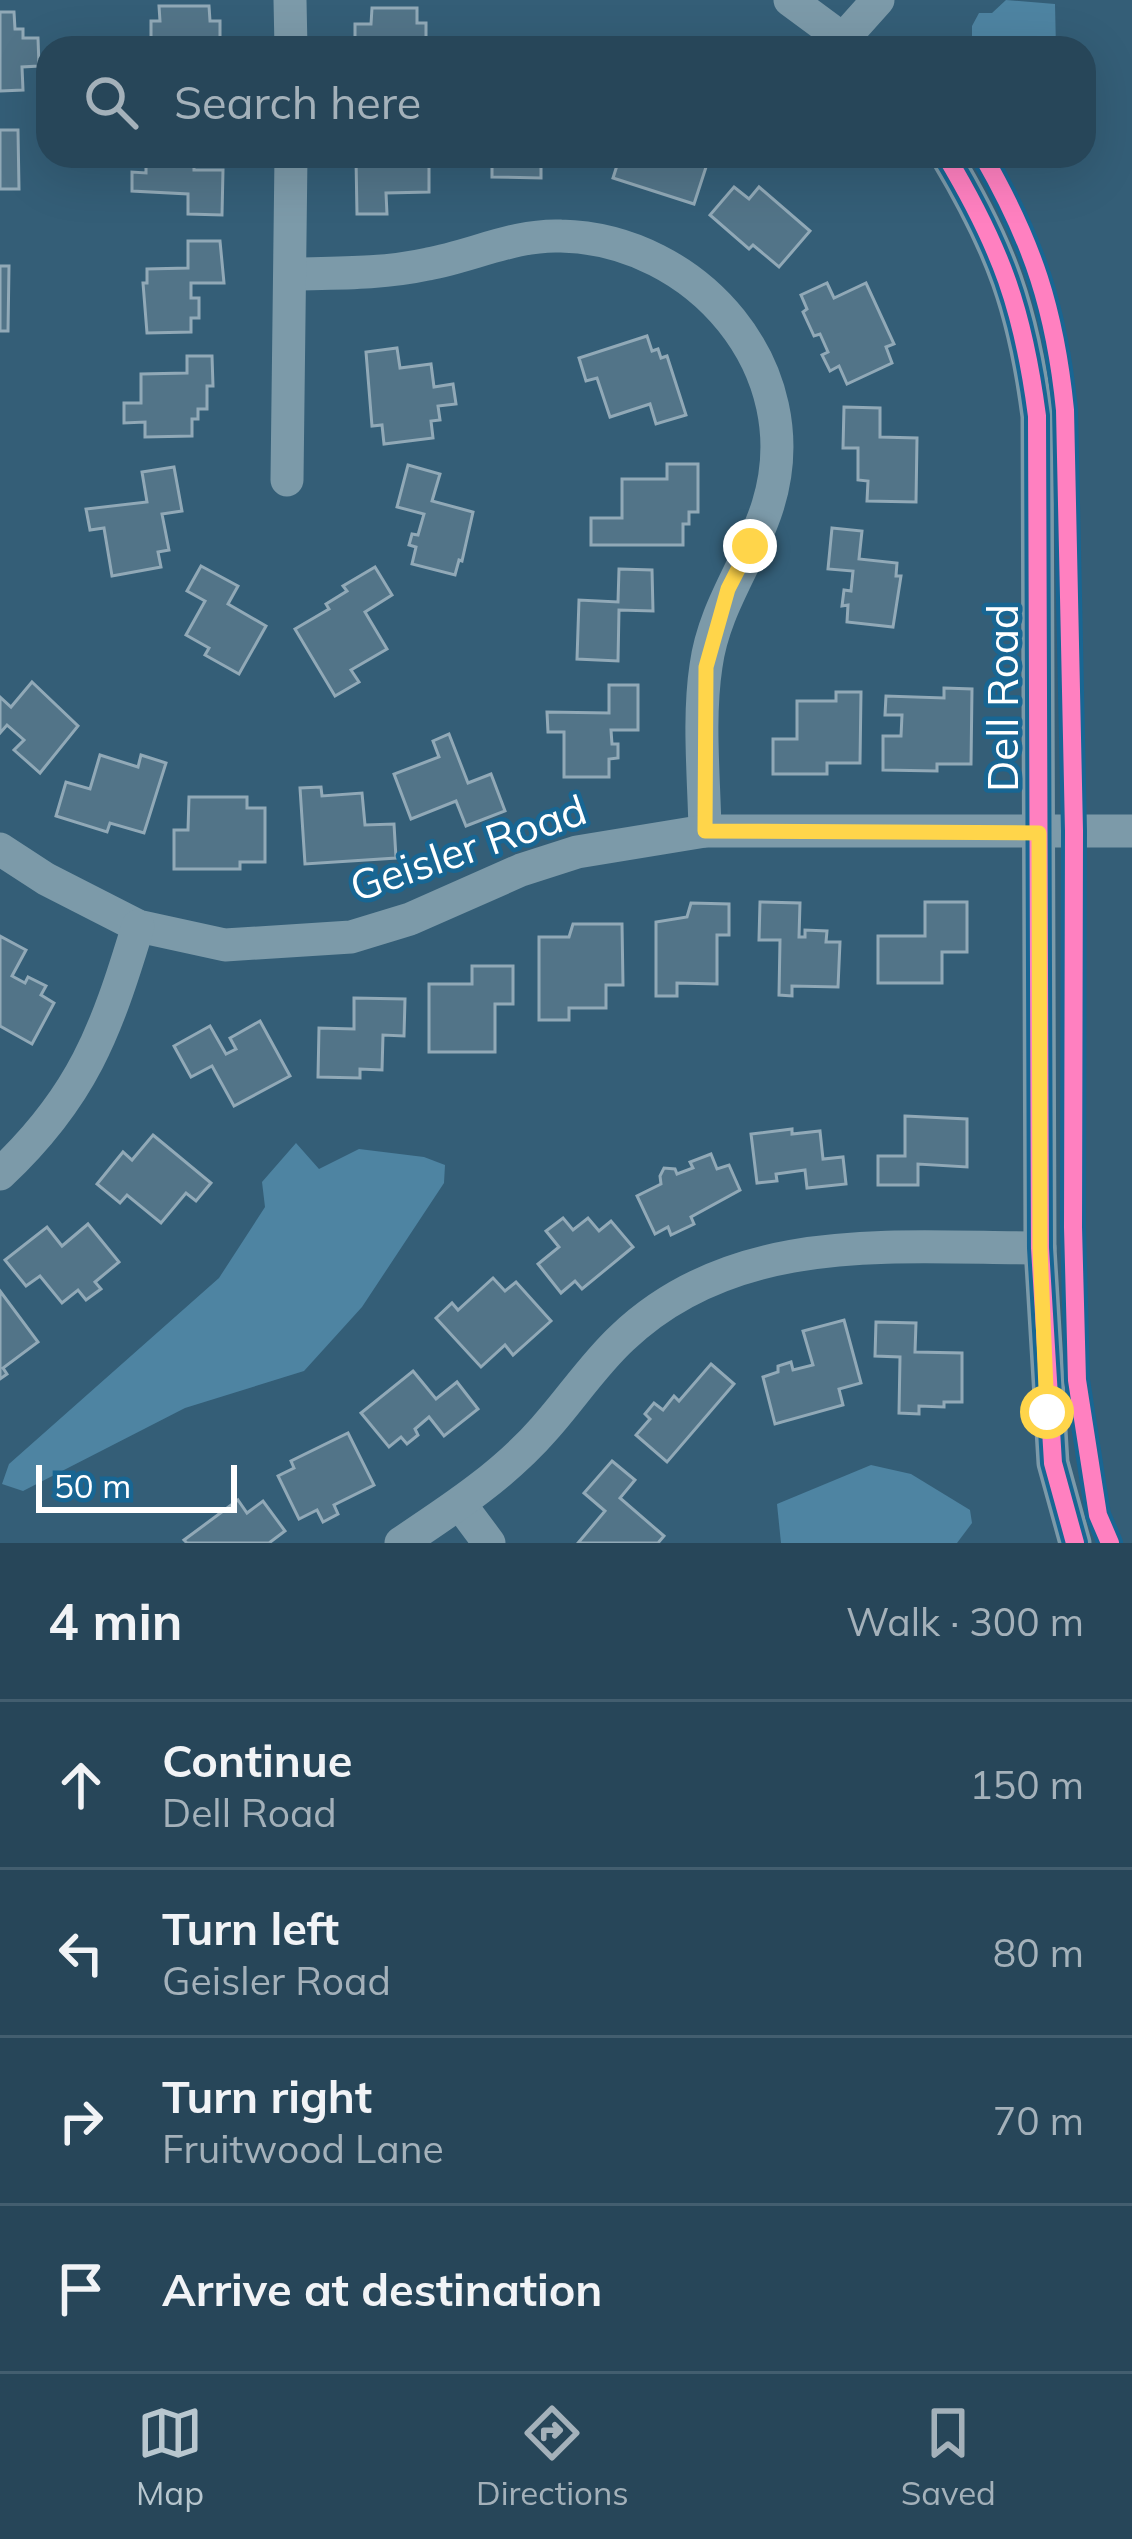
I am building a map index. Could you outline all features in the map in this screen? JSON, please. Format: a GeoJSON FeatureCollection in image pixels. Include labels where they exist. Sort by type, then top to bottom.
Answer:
{"type":"FeatureCollection","features":[{"type":"Feature","properties":{"kind":"street"},"geometry":{"type":"LineString","coordinates":[[290,0],[291,36]]}},
{"type":"Feature","properties":{"kind":"street"},"geometry":{"type":"LineString","coordinates":[[790,0],[840,36]]}},
{"type":"Feature","properties":{"kind":"street"},"geometry":{"type":"LineString","coordinates":[[855,36],[878,0]]}},
{"type":"Feature","properties":{"kind":"street"},"geometry":{"type":"LineString","coordinates":[[287,480],[291,168]]}},
{"type":"Feature","properties":{"kind":"street","name":"Dell Road"},"geometry":{"type":"LineString","coordinates":[[953,168],[1006,272],[1028,342],[1040,473],[1040,1248],[1053,1463],[1075,1543]]}},
{"type":"Feature","properties":{"kind":"street"},"geometry":{"type":"LineString","coordinates":[[291,274],[370,273],[424,266],[516,240],[560,235],[646,251],[686,274],[732,320],[767,382],[776,423],[776,466],[768,506],[728,589],[706,667],[705,831]]}},
{"type":"Feature","properties":{"kind":"street","name":"Geisler Road"},"geometry":{"type":"LineString","coordinates":[[0,849],[46,879],[138,926],[226,945],[351,937],[410,919],[521,870],[578,852],[705,831],[1132,831]]}},
{"type":"Feature","properties":{"kind":"street"},"geometry":{"type":"LineString","coordinates":[[0,1174],[65,1103],[95,1053],[138,926]]}},
{"type":"Feature","properties":{"kind":"street"},"geometry":{"type":"LineString","coordinates":[[401,1543],[460,1504],[542,1431],[625,1334],[690,1288],[724,1272],[761,1260],[839,1248],[1040,1248]]}},
{"type":"Feature","properties":{"kind":"street"},"geometry":{"type":"LineString","coordinates":[[460,1504],[489,1543]]}},
{"type":"Feature","properties":{"kind":"water"},"geometry":{"type":"Polygon","coordinates":[[[1006,0],[1055,4],[1056,36],[972,36],[979,13],[992,13],[1006,0]]]}},
{"type":"Feature","properties":{"kind":"water"},"geometry":{"type":"Polygon","coordinates":[[[296,1143],[319,1169],[359,1149],[424,1157],[445,1165],[444,1183],[362,1307],[304,1371],[185,1408],[23,1491],[2,1484],[9,1464],[219,1278],[265,1207],[262,1182],[296,1143]]]}},
{"type":"Feature","properties":{"kind":"water"},"geometry":{"type":"Polygon","coordinates":[[[871,1465],[911,1474],[970,1510],[972,1523],[957,1543],[781,1543],[777,1504],[871,1465]]]}},
{"type":"Feature","properties":{"kind":"building"},"geometry":{"type":"Polygon","coordinates":[[[159,6],[209,6],[210,21],[220,21],[220,36],[151,36],[151,21],[160,21],[159,6]]]}},
{"type":"Feature","properties":{"kind":"building"},"geometry":{"type":"Polygon","coordinates":[[[372,8],[417,8],[417,23],[426,23],[426,36],[355,36],[355,24],[371,24],[372,8]]]}},
{"type":"Feature","properties":{"kind":"building"},"geometry":{"type":"Polygon","coordinates":[[[0,12],[14,12],[15,29],[23,29],[23,38],[36,38],[36,66],[22,67],[23,90],[0,91],[0,12]]]}},
{"type":"Feature","properties":{"kind":"building"},"geometry":{"type":"Polygon","coordinates":[[[0,130],[18,130],[19,189],[0,189],[0,130]]]}},
{"type":"Feature","properties":{"kind":"building"},"geometry":{"type":"Polygon","coordinates":[[[146,168],[223,170],[222,215],[188,214],[188,194],[132,191],[132,172],[146,173],[146,168]]]}},
{"type":"Feature","properties":{"kind":"building"},"geometry":{"type":"Polygon","coordinates":[[[356,168],[429,168],[429,192],[386,193],[387,214],[357,214],[356,168]]]}},
{"type":"Feature","properties":{"kind":"building"},"geometry":{"type":"Polygon","coordinates":[[[492,168],[541,168],[541,178],[492,177],[492,168]]]}},
{"type":"Feature","properties":{"kind":"building"},"geometry":{"type":"Polygon","coordinates":[[[616,168],[706,168],[694,204],[613,178],[616,168]]]}},
{"type":"Feature","properties":{"kind":"building"},"geometry":{"type":"Polygon","coordinates":[[[734,187],[749,199],[759,187],[810,231],[779,267],[753,245],[749,249],[710,215],[734,187]]]}},
{"type":"Feature","properties":{"kind":"building"},"geometry":{"type":"Polygon","coordinates":[[[188,241],[220,241],[224,283],[191,283],[191,298],[199,298],[199,318],[191,318],[191,332],[147,333],[143,283],[147,283],[147,269],[188,268],[188,241]]]}},
{"type":"Feature","properties":{"kind":"building"},"geometry":{"type":"Polygon","coordinates":[[[0,266],[9,266],[8,331],[0,331],[0,266]]]}},
{"type":"Feature","properties":{"kind":"building"},"geometry":{"type":"Polygon","coordinates":[[[827,283],[834,298],[866,283],[894,344],[886,347],[892,363],[847,384],[839,366],[830,371],[822,355],[828,352],[820,334],[814,336],[801,295],[827,283]]]}},
{"type":"Feature","properties":{"kind":"building"},"geometry":{"type":"Polygon","coordinates":[[[647,336],[652,351],[658,349],[661,358],[667,356],[686,415],[656,424],[650,404],[610,417],[597,378],[586,381],[579,358],[647,336]]]}},
{"type":"Feature","properties":{"kind":"building"},"geometry":{"type":"Polygon","coordinates":[[[397,348],[400,368],[431,364],[434,387],[453,384],[456,404],[438,406],[440,420],[431,421],[433,438],[384,444],[382,425],[372,426],[366,352],[397,348]]]}},
{"type":"Feature","properties":{"kind":"building"},"geometry":{"type":"Polygon","coordinates":[[[187,356],[212,356],[213,386],[207,386],[207,409],[198,409],[198,419],[192,419],[192,436],[145,437],[145,422],[124,423],[124,403],[141,403],[141,374],[187,373],[187,356]]]}},
{"type":"Feature","properties":{"kind":"building"},"geometry":{"type":"Polygon","coordinates":[[[844,407],[880,408],[880,437],[917,438],[916,502],[867,501],[868,481],[858,480],[858,448],[843,448],[844,407]]]}},
{"type":"Feature","properties":{"kind":"building"},"geometry":{"type":"Polygon","coordinates":[[[667,464],[698,464],[698,512],[689,512],[689,524],[683,524],[683,545],[591,545],[591,518],[622,518],[622,479],[667,479],[667,464]]]}},
{"type":"Feature","properties":{"kind":"building"},"geometry":{"type":"Polygon","coordinates":[[[408,465],[440,474],[432,501],[473,512],[455,575],[412,564],[416,547],[409,545],[412,534],[418,535],[424,514],[397,507],[408,465]]]}},
{"type":"Feature","properties":{"kind":"building"},"geometry":{"type":"Polygon","coordinates":[[[174,467],[182,511],[162,514],[169,550],[158,552],[161,567],[112,576],[104,528],[90,530],[86,509],[147,502],[142,472],[174,467]]]}},
{"type":"Feature","properties":{"kind":"building"},"geometry":{"type":"Polygon","coordinates":[[[832,528],[862,531],[859,559],[897,563],[896,576],[901,576],[893,627],[847,622],[848,605],[842,606],[844,590],[851,591],[853,571],[828,569],[832,528]]]}},
{"type":"Feature","properties":{"kind":"building"},"geometry":{"type":"Polygon","coordinates":[[[201,566],[238,586],[228,604],[266,626],[239,674],[205,655],[209,648],[186,635],[205,601],[187,591],[201,566]]]}},
{"type":"Feature","properties":{"kind":"building"},"geometry":{"type":"Polygon","coordinates":[[[375,567],[392,595],[365,612],[387,649],[351,670],[359,682],[335,696],[295,629],[329,609],[326,604],[347,591],[343,586],[375,567]]]}},
{"type":"Feature","properties":{"kind":"building"},"geometry":{"type":"Polygon","coordinates":[[[619,569],[652,570],[653,611],[619,610],[618,661],[577,659],[579,600],[618,602],[619,569]]]}},
{"type":"Feature","properties":{"kind":"building"},"geometry":{"type":"Polygon","coordinates":[[[32,682],[78,726],[40,773],[14,750],[24,740],[7,725],[0,733],[0,697],[11,707],[32,682]]]}},
{"type":"Feature","properties":{"kind":"building"},"geometry":{"type":"Polygon","coordinates":[[[609,685],[638,685],[638,730],[611,730],[618,758],[609,759],[609,777],[564,777],[564,732],[548,732],[547,712],[609,713],[609,685]]]}},
{"type":"Feature","properties":{"kind":"building"},"geometry":{"type":"Polygon","coordinates":[[[944,688],[972,689],[971,764],[937,764],[937,771],[883,770],[883,736],[901,736],[902,715],[885,715],[886,696],[944,698],[944,688]]]}},
{"type":"Feature","properties":{"kind":"building"},"geometry":{"type":"Polygon","coordinates":[[[836,692],[861,692],[860,763],[827,763],[827,774],[773,774],[773,739],[797,739],[797,701],[836,701],[836,692]]]}},
{"type":"Feature","properties":{"kind":"building"},"geometry":{"type":"Polygon","coordinates":[[[449,734],[468,783],[491,774],[505,811],[466,826],[456,801],[411,819],[394,774],[439,757],[433,741],[449,734]]]}},
{"type":"Feature","properties":{"kind":"building"},"geometry":{"type":"Polygon","coordinates":[[[100,755],[138,767],[141,755],[166,763],[144,833],[110,823],[107,832],[56,816],[66,782],[90,789],[100,755]]]}},
{"type":"Feature","properties":{"kind":"building"},"geometry":{"type":"Polygon","coordinates":[[[321,787],[322,796],[362,793],[365,825],[394,824],[396,858],[305,864],[300,788],[321,787]]]}},
{"type":"Feature","properties":{"kind":"building"},"geometry":{"type":"Polygon","coordinates":[[[189,797],[247,797],[247,808],[265,808],[265,862],[240,862],[240,869],[174,869],[174,830],[188,830],[189,797]]]}},
{"type":"Feature","properties":{"kind":"building"},"geometry":{"type":"Polygon","coordinates":[[[760,902],[800,903],[799,937],[805,937],[805,930],[827,931],[826,942],[840,942],[838,987],[792,986],[792,996],[779,995],[780,940],[759,940],[760,902]]]}},
{"type":"Feature","properties":{"kind":"building"},"geometry":{"type":"Polygon","coordinates":[[[925,902],[967,902],[967,952],[942,952],[942,983],[878,983],[878,936],[925,936],[925,902]]]}},
{"type":"Feature","properties":{"kind":"building"},"geometry":{"type":"Polygon","coordinates":[[[691,903],[729,904],[729,935],[717,935],[717,984],[677,983],[677,996],[656,996],[656,922],[687,917],[691,903]]]}},
{"type":"Feature","properties":{"kind":"building"},"geometry":{"type":"Polygon","coordinates":[[[573,924],[622,924],[623,985],[606,985],[606,1008],[569,1008],[569,1020],[539,1020],[539,937],[569,937],[573,924]]]}},
{"type":"Feature","properties":{"kind":"building"},"geometry":{"type":"Polygon","coordinates":[[[0,936],[26,950],[12,976],[46,986],[41,995],[54,1003],[32,1044],[0,1026],[0,936]]]}},
{"type":"Feature","properties":{"kind":"building"},"geometry":{"type":"Polygon","coordinates":[[[472,966],[513,966],[513,1004],[495,1004],[495,1052],[429,1052],[429,984],[472,984],[472,966]]]}},
{"type":"Feature","properties":{"kind":"building"},"geometry":{"type":"Polygon","coordinates":[[[354,998],[405,999],[404,1036],[383,1035],[382,1070],[360,1069],[360,1078],[318,1077],[319,1028],[354,1029],[354,998]]]}},
{"type":"Feature","properties":{"kind":"building"},"geometry":{"type":"Polygon","coordinates":[[[260,1021],[290,1076],[234,1106],[212,1066],[191,1077],[174,1046],[210,1026],[226,1054],[236,1049],[230,1038],[260,1021]]]}},
{"type":"Feature","properties":{"kind":"building"},"geometry":{"type":"Polygon","coordinates":[[[905,1116],[967,1119],[967,1167],[918,1164],[918,1185],[878,1185],[878,1156],[905,1156],[905,1116]]]}},
{"type":"Feature","properties":{"kind":"building"},"geometry":{"type":"Polygon","coordinates":[[[792,1129],[792,1134],[820,1131],[823,1159],[843,1157],[846,1184],[807,1188],[805,1170],[776,1174],[777,1181],[757,1183],[751,1134],[792,1129]]]}},
{"type":"Feature","properties":{"kind":"building"},"geometry":{"type":"Polygon","coordinates":[[[153,1135],[211,1183],[196,1201],[186,1193],[161,1223],[127,1195],[120,1203],[97,1184],[123,1152],[132,1160],[153,1135]]]}},
{"type":"Feature","properties":{"kind":"building"},"geometry":{"type":"Polygon","coordinates":[[[711,1154],[717,1169],[729,1165],[740,1190],[691,1217],[694,1224],[671,1235],[668,1227],[655,1234],[637,1196],[661,1184],[664,1168],[675,1169],[677,1174],[693,1168],[690,1162],[711,1154]]]}},
{"type":"Feature","properties":{"kind":"building"},"geometry":{"type":"Polygon","coordinates":[[[563,1218],[573,1230],[588,1218],[599,1231],[611,1221],[633,1247],[582,1289],[575,1281],[561,1293],[538,1264],[559,1247],[546,1231],[563,1218]]]}},
{"type":"Feature","properties":{"kind":"building"},"geometry":{"type":"Polygon","coordinates":[[[88,1224],[119,1262],[95,1282],[101,1289],[86,1300],[78,1290],[62,1303],[40,1276],[26,1286],[5,1260],[47,1227],[62,1246],[88,1224]]]}},
{"type":"Feature","properties":{"kind":"building"},"geometry":{"type":"Polygon","coordinates":[[[493,1278],[505,1291],[516,1282],[551,1321],[513,1355],[505,1345],[481,1367],[436,1318],[452,1303],[458,1310],[493,1278]]]}},
{"type":"Feature","properties":{"kind":"building"},"geometry":{"type":"Polygon","coordinates":[[[0,1291],[38,1342],[3,1368],[7,1374],[0,1379],[0,1291]]]}},
{"type":"Feature","properties":{"kind":"building"},"geometry":{"type":"Polygon","coordinates":[[[844,1320],[861,1383],[839,1389],[843,1405],[775,1424],[763,1377],[791,1362],[793,1370],[813,1365],[803,1331],[844,1320]]]}},
{"type":"Feature","properties":{"kind":"building"},"geometry":{"type":"Polygon","coordinates":[[[876,1322],[916,1323],[915,1352],[962,1353],[962,1402],[919,1406],[919,1414],[899,1413],[900,1357],[875,1356],[876,1322]]]}},
{"type":"Feature","properties":{"kind":"building"},"geometry":{"type":"Polygon","coordinates":[[[711,1364],[734,1384],[667,1462],[636,1435],[650,1419],[645,1414],[654,1403],[663,1410],[674,1396],[679,1401],[711,1364]]]}},
{"type":"Feature","properties":{"kind":"building"},"geometry":{"type":"Polygon","coordinates":[[[413,1371],[436,1399],[457,1382],[478,1409],[444,1436],[429,1417],[407,1444],[401,1437],[389,1447],[361,1413],[413,1371]]]}},
{"type":"Feature","properties":{"kind":"building"},"geometry":{"type":"Polygon","coordinates":[[[348,1433],[374,1485],[334,1505],[338,1514],[323,1522],[317,1510],[299,1519],[278,1476],[294,1468],[291,1461],[348,1433]]]}},
{"type":"Feature","properties":{"kind":"building"},"geometry":{"type":"Polygon","coordinates":[[[612,1461],[635,1480],[620,1498],[664,1536],[658,1543],[578,1543],[605,1511],[584,1493],[612,1461]]]}},
{"type":"Feature","properties":{"kind":"building"},"geometry":{"type":"Polygon","coordinates":[[[238,1500],[247,1513],[263,1501],[285,1531],[269,1543],[184,1540],[238,1500]]]}},
{"type":"Feature","properties":{"kind":"cycle path"},"geometry":{"type":"LineString","coordinates":[[953,168],[1007,280],[1025,343],[1037,416],[1040,1248],[1053,1463],[1075,1543]]}},
{"type":"Feature","properties":{"kind":"cycle path"},"geometry":{"type":"LineString","coordinates":[[989,168],[1016,218],[1039,278],[1055,340],[1065,410],[1074,831],[1077,1380],[1098,1515],[1110,1543]]}},
{"type":"Feature","properties":{"kind":"route"},"geometry":{"type":"LineString","coordinates":[[750,546],[728,589],[706,667],[705,831],[1039,833],[1040,1248],[1047,1412]]}}]}
